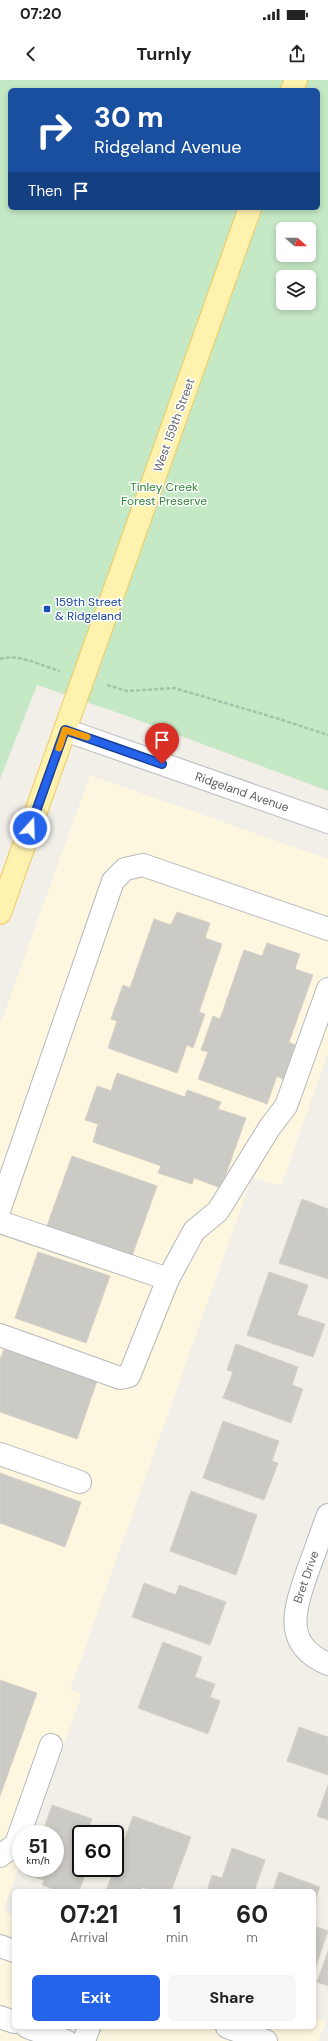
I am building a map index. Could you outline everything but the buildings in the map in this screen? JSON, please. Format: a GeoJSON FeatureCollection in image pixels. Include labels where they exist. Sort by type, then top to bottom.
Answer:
{"type":"FeatureCollection","features":[{"type":"Feature","properties":{"kind":"main road","name":"West 159th Street"},"geometry":{"type":"LineString","coordinates":[[0,913],[249,210]]}},
{"type":"Feature","properties":{"kind":"street","name":"Ridgeland Avenue"},"geometry":{"type":"LineString","coordinates":[[65,730],[328,822]]}},
{"type":"Feature","properties":{"kind":"street"},"geometry":{"type":"LineString","coordinates":[[2,1196],[113,881],[124,869],[143,865],[328,929]]}},
{"type":"Feature","properties":{"kind":"street"},"geometry":{"type":"LineString","coordinates":[[0,1335],[120,1378],[129,1376],[168,1279],[194,1231],[218,1211],[270,1127],[286,1106],[328,989]]}},
{"type":"Feature","properties":{"kind":"street"},"geometry":{"type":"LineString","coordinates":[[0,1222],[168,1279]]}},
{"type":"Feature","properties":{"kind":"street"},"geometry":{"type":"LineString","coordinates":[[0,1454],[80,1482]]}},
{"type":"Feature","properties":{"kind":"street","name":"Bret Drive"},"geometry":{"type":"LineString","coordinates":[[328,1515],[296,1606],[294,1622],[300,1640],[310,1654],[328,1664]]}},
{"type":"Feature","properties":{"kind":"street"},"geometry":{"type":"LineString","coordinates":[[0,1856],[16,1844],[51,1745]]}},
{"type":"Feature","properties":{"kind":"street"},"geometry":{"type":"LineString","coordinates":[[0,1946],[12,1950]]}},
{"type":"Feature","properties":{"kind":"street"},"geometry":{"type":"LineString","coordinates":[[0,2017],[12,2021]]}},
{"type":"Feature","properties":{"kind":"street"},"geometry":{"type":"LineString","coordinates":[[33,2029],[66,2041]]}},
{"type":"Feature","properties":{"kind":"street"},"geometry":{"type":"LineString","coordinates":[[84,2041],[88,2029]]}},
{"type":"Feature","properties":{"kind":"street"},"geometry":{"type":"LineString","coordinates":[[232,2029],[266,2041]]}},
{"type":"Feature","properties":{"kind":"path"},"geometry":{"type":"LineString","coordinates":[[0,659],[22,659],[42,666]]}},
{"type":"Feature","properties":{"kind":"path"},"geometry":{"type":"LineString","coordinates":[[127,691],[174,688],[268,715],[328,736]]}},
{"type":"Feature","properties":{"kind":"shaded area"},"geometry":{"type":"Polygon","coordinates":[[[90,775],[328,859],[328,1053],[281,1186],[252,1177],[70,1690],[82,1694],[34,1825],[12,1825],[12,1877],[15,1877],[3,1911],[12,1914],[12,2029],[316,2029],[316,2018],[326,2021],[318,2041],[0,2041],[0,1025],[90,775]]]}},
{"type":"Feature","properties":{"kind":"green space","name":"Tinley Creek Forest Preserve"},"geometry":{"type":"Polygon","coordinates":[[[0,80],[328,80],[328,791],[133,718],[37,685],[0,779],[0,80]]]}},
{"type":"Feature","properties":{"kind":"slow traffic"},"geometry":{"type":"LineString","coordinates":[[59,748],[65,730],[87,737]]}},
{"type":"Feature","properties":{"kind":"place","name":"159th Street & Ridgeland"},"geometry":{"type":"Point","coordinates":[47,609]}},
{"type":"Feature","properties":{"kind":"route"},"geometry":{"type":"LineString","coordinates":[[30,828],[65,730],[162,764]]}}]}
